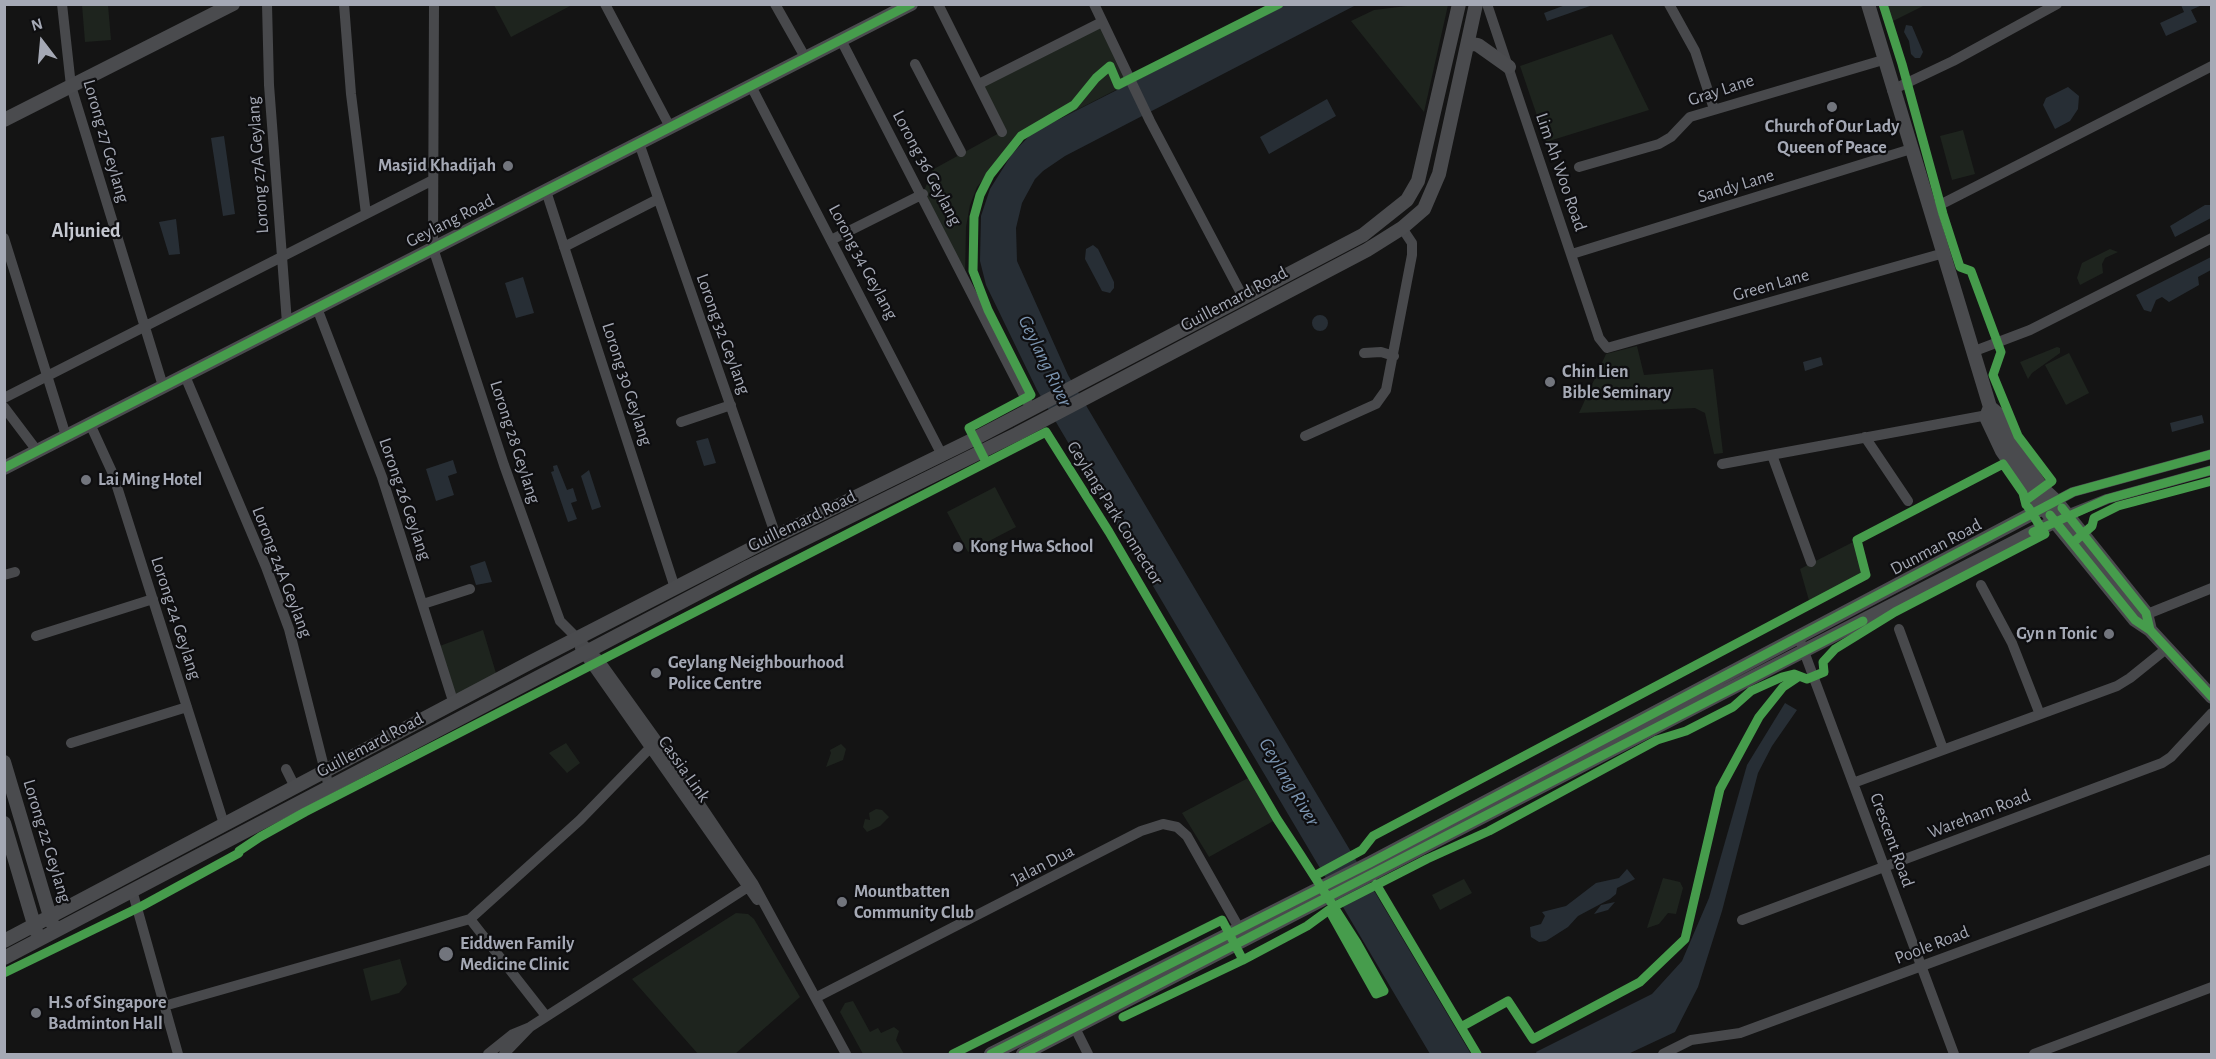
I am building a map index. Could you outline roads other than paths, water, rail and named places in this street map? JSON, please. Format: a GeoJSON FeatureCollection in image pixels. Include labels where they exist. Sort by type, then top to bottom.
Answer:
{"type":"FeatureCollection","features":[{"type":"Feature","properties":{"kind":"main road"},"geometry":{"type":"LineString","coordinates":[[4,120],[233,4]]}},
{"type":"Feature","properties":{"kind":"main road","name":"Guillemard Road"},"geometry":{"type":"LineString","coordinates":[[4,958],[748,567],[1039,421],[1083,390],[1243,297],[1363,235],[1407,200],[1418,182],[1459,4]]}},
{"type":"Feature","properties":{"kind":"main road","name":"Guillemard Road"},"geometry":{"type":"LineString","coordinates":[[4,941],[776,536],[1032,409],[1083,390],[1357,255],[1402,228],[1424,208],[1439,174],[1476,4]]}},
{"type":"Feature","properties":{"kind":"main road"},"geometry":{"type":"LineString","coordinates":[[1868,4],[2002,451],[2061,518],[2166,649],[2211,697]]}},
{"type":"Feature","properties":{"kind":"main road","name":"Geylang Road"},"geometry":{"type":"LineString","coordinates":[[4,468],[909,5]]}},
{"type":"Feature","properties":{"kind":"main road"},"geometry":{"type":"LineString","coordinates":[[1468,43],[1478,45],[1509,67]]}},
{"type":"Feature","properties":{"kind":"main road","name":"Dunman Road"},"geometry":{"type":"LineString","coordinates":[[1370,869],[2050,505]]}},
{"type":"Feature","properties":{"kind":"main road","name":"Dunman Road"},"geometry":{"type":"LineString","coordinates":[[1370,869],[1804,651],[2061,518]]}},
{"type":"Feature","properties":{"kind":"main road","name":"Lorong 22 Geylang"},"geometry":{"type":"LineString","coordinates":[[4,762],[55,930]]}},
{"type":"Feature","properties":{"kind":"main road","name":"Lorong 22 Geylang"},"geometry":{"type":"LineString","coordinates":[[4,823],[39,938]]}},
{"type":"Feature","properties":{"kind":"main road"},"geometry":{"type":"LineString","coordinates":[[1023,1054],[1370,869]]}},
{"type":"Feature","properties":{"kind":"main road"},"geometry":{"type":"LineString","coordinates":[[991,1054],[1243,935]]}},
{"type":"Feature","properties":{"kind":"street","name":"Lorong 27 Geylang"},"geometry":{"type":"LineString","coordinates":[[62,4],[71,86],[163,386]]}},
{"type":"Feature","properties":{"kind":"street","name":"Lorong 27A Geylang"},"geometry":{"type":"LineString","coordinates":[[267,4],[268,81],[287,323]]}},
{"type":"Feature","properties":{"kind":"street"},"geometry":{"type":"LineString","coordinates":[[344,4],[351,94],[366,214]]}},
{"type":"Feature","properties":{"kind":"street","name":"Lorong 28 Geylang"},"geometry":{"type":"LineString","coordinates":[[434,4],[433,248],[504,465],[560,621],[577,640]]}},
{"type":"Feature","properties":{"kind":"street"},"geometry":{"type":"LineString","coordinates":[[605,4],[670,127]]}},
{"type":"Feature","properties":{"kind":"street"},"geometry":{"type":"LineString","coordinates":[[775,4],[805,57]]}},
{"type":"Feature","properties":{"kind":"street"},"geometry":{"type":"LineString","coordinates":[[938,4],[1002,132]]}},
{"type":"Feature","properties":{"kind":"street"},"geometry":{"type":"LineString","coordinates":[[1094,4],[1148,117],[1243,297]]}},
{"type":"Feature","properties":{"kind":"street","name":"Lim Ah Woo Road"},"geometry":{"type":"LineString","coordinates":[[1487,4],[1599,338],[1607,348]]}},
{"type":"Feature","properties":{"kind":"street"},"geometry":{"type":"LineString","coordinates":[[1669,4],[1695,51],[1714,109]]}},
{"type":"Feature","properties":{"kind":"street"},"geometry":{"type":"LineString","coordinates":[[1892,90],[1904,86],[2057,4]]}},
{"type":"Feature","properties":{"kind":"street"},"geometry":{"type":"LineString","coordinates":[[978,84],[1102,22]]}},
{"type":"Feature","properties":{"kind":"street","name":"Lorong 36 Geylang"},"geometry":{"type":"LineString","coordinates":[[841,40],[923,194],[1032,409]]}},
{"type":"Feature","properties":{"kind":"street","name":"Gray Lane"},"geometry":{"type":"LineString","coordinates":[[1579,167],[1646,150],[1671,137],[1686,119],[1714,109],[1883,60]]}},
{"type":"Feature","properties":{"kind":"street"},"geometry":{"type":"LineString","coordinates":[[915,64],[961,152]]}},
{"type":"Feature","properties":{"kind":"street"},"geometry":{"type":"LineString","coordinates":[[1930,210],[2211,66]]}},
{"type":"Feature","properties":{"kind":"street","name":"Lorong 34 Geylang"},"geometry":{"type":"LineString","coordinates":[[751,86],[833,239],[942,455]]}},
{"type":"Feature","properties":{"kind":"street","name":"Lorong 32 Geylang"},"geometry":{"type":"LineString","coordinates":[[639,143],[776,536]]}},
{"type":"Feature","properties":{"kind":"street","name":"Sandy Lane"},"geometry":{"type":"LineString","coordinates":[[1572,254],[1911,149]]}},
{"type":"Feature","properties":{"kind":"street"},"geometry":{"type":"LineString","coordinates":[[4,398],[433,180]]}},
{"type":"Feature","properties":{"kind":"street","name":"Lorong 30 Geylang"},"geometry":{"type":"LineString","coordinates":[[546,191],[675,588]]}},
{"type":"Feature","properties":{"kind":"street"},"geometry":{"type":"LineString","coordinates":[[833,239],[923,194]]}},
{"type":"Feature","properties":{"kind":"street"},"geometry":{"type":"LineString","coordinates":[[564,247],[658,199]]}},
{"type":"Feature","properties":{"kind":"street"},"geometry":{"type":"LineString","coordinates":[[1305,436],[1377,404],[1386,390],[1412,255],[1412,243],[1402,228]]}},
{"type":"Feature","properties":{"kind":"street"},"geometry":{"type":"LineString","coordinates":[[4,238],[66,436]]}},
{"type":"Feature","properties":{"kind":"street"},"geometry":{"type":"LineString","coordinates":[[1972,352],[2030,330],[2211,238]]}},
{"type":"Feature","properties":{"kind":"street","name":"Green Lane"},"geometry":{"type":"LineString","coordinates":[[1607,348],[1944,253]]}},
{"type":"Feature","properties":{"kind":"street","name":"Lorong 26 Geylang"},"geometry":{"type":"LineString","coordinates":[[317,308],[382,477],[454,704]]}},
{"type":"Feature","properties":{"kind":"street"},"geometry":{"type":"LineString","coordinates":[[1364,353],[1381,352],[1394,356]]}},
{"type":"Feature","properties":{"kind":"street","name":"Lorong 24A Geylang"},"geometry":{"type":"LineString","coordinates":[[184,376],[266,567],[289,629],[329,787]]}},
{"type":"Feature","properties":{"kind":"street"},"geometry":{"type":"LineString","coordinates":[[681,422],[731,405]]}},
{"type":"Feature","properties":{"kind":"street"},"geometry":{"type":"LineString","coordinates":[[4,407],[38,452]]}},
{"type":"Feature","properties":{"kind":"street"},"geometry":{"type":"LineString","coordinates":[[1722,464],[1991,412]]}},
{"type":"Feature","properties":{"kind":"street","name":"Lorong 24 Geylang"},"geometry":{"type":"LineString","coordinates":[[90,424],[113,474],[224,824]]}},
{"type":"Feature","properties":{"kind":"street"},"geometry":{"type":"LineString","coordinates":[[1865,437],[1908,501]]}},
{"type":"Feature","properties":{"kind":"street","name":"Dunman Road"},"geometry":{"type":"LineString","coordinates":[[2050,505],[2073,492],[2211,454]]}},
{"type":"Feature","properties":{"kind":"street"},"geometry":{"type":"LineString","coordinates":[[1772,455],[1811,562]]}},
{"type":"Feature","properties":{"kind":"street","name":"Dunman Road"},"geometry":{"type":"LineString","coordinates":[[2061,518],[2107,499],[2211,470]]}},
{"type":"Feature","properties":{"kind":"street"},"geometry":{"type":"LineString","coordinates":[[1981,585],[2012,643],[2039,712]]}},
{"type":"Feature","properties":{"kind":"street"},"geometry":{"type":"LineString","coordinates":[[2140,617],[2211,588]]}},
{"type":"Feature","properties":{"kind":"street"},"geometry":{"type":"LineString","coordinates":[[423,604],[466,591]]}},
{"type":"Feature","properties":{"kind":"street"},"geometry":{"type":"LineString","coordinates":[[36,636],[153,599]]}},
{"type":"Feature","properties":{"kind":"street"},"geometry":{"type":"LineString","coordinates":[[1899,629],[1943,749]]}},
{"type":"Feature","properties":{"kind":"street","name":"Crescent Road"},"geometry":{"type":"LineString","coordinates":[[1798,638],[1954,1054]]}},
{"type":"Feature","properties":{"kind":"street","name":"Cassia Link"},"geometry":{"type":"LineString","coordinates":[[577,640],[663,749],[769,914],[817,997],[846,1054]]}},
{"type":"Feature","properties":{"kind":"street"},"geometry":{"type":"LineString","coordinates":[[1853,783],[2039,712],[2117,686],[2166,649]]}},
{"type":"Feature","properties":{"kind":"street","name":"Cassia Link"},"geometry":{"type":"LineString","coordinates":[[587,652],[649,749],[750,885]]}},
{"type":"Feature","properties":{"kind":"street"},"geometry":{"type":"LineString","coordinates":[[71,743],[188,707]]}},
{"type":"Feature","properties":{"kind":"street","name":"Wareham Road"},"geometry":{"type":"LineString","coordinates":[[1742,920],[2162,763],[2170,758],[2211,713]]}},
{"type":"Feature","properties":{"kind":"street"},"geometry":{"type":"LineString","coordinates":[[164,1006],[470,919],[626,774],[649,749]]}},
{"type":"Feature","properties":{"kind":"street"},"geometry":{"type":"LineString","coordinates":[[286,769],[295,787]]}},
{"type":"Feature","properties":{"kind":"street","name":"Jalan Dua"},"geometry":{"type":"LineString","coordinates":[[817,997],[1140,831],[1163,824],[1177,827],[1188,836],[1243,935]]}},
{"type":"Feature","properties":{"kind":"street","name":"Poole Road"},"geometry":{"type":"LineString","coordinates":[[1663,1054],[1691,1040],[1740,1033],[2211,859]]}},
{"type":"Feature","properties":{"kind":"street"},"geometry":{"type":"LineString","coordinates":[[504,1054],[530,1027],[546,1016],[750,885]]}},
{"type":"Feature","properties":{"kind":"street"},"geometry":{"type":"LineString","coordinates":[[132,890],[178,1054]]}},
{"type":"Feature","properties":{"kind":"street"},"geometry":{"type":"LineString","coordinates":[[470,919],[546,1016]]}},
{"type":"Feature","properties":{"kind":"street"},"geometry":{"type":"LineString","coordinates":[[2034,1054],[2211,987]]}},
{"type":"Feature","properties":{"kind":"street"},"geometry":{"type":"LineString","coordinates":[[488,1054],[513,1034],[530,1027]]}},
{"type":"Feature","properties":{"kind":"street"},"geometry":{"type":"LineString","coordinates":[[1075,1028],[1088,1054]]}},
{"type":"Feature","properties":{"kind":"water"},"geometry":{"type":"Polygon","coordinates":[[[1568,4],[1590,6],[1547,21],[1544,13],[1568,4]]]}},
{"type":"Feature","properties":{"kind":"water","name":"Geylang River"},"geometry":{"type":"Polygon","coordinates":[[[1285,5],[1356,5],[1065,156],[1043,171],[1035,179],[1022,203],[1016,228],[1017,261],[1068,375],[1471,1054],[1430,1054],[1037,390],[986,285],[980,261],[981,216],[990,189],[1012,154],[1032,133],[1285,5]]]}},
{"type":"Feature","properties":{"kind":"water"},"geometry":{"type":"Polygon","coordinates":[[[2181,5],[2202,5],[2191,10],[2197,22],[2166,36],[2160,23],[2184,12],[2181,5]]]}},
{"type":"Feature","properties":{"kind":"water"},"geometry":{"type":"Polygon","coordinates":[[[1906,25],[1912,26],[1923,52],[1920,58],[1915,58],[1911,54],[1909,41],[1904,32],[1906,25]]]}},
{"type":"Feature","properties":{"kind":"water"},"geometry":{"type":"Polygon","coordinates":[[[2068,87],[2079,96],[2078,109],[2070,121],[2055,129],[2043,105],[2046,98],[2068,87]]]}},
{"type":"Feature","properties":{"kind":"water"},"geometry":{"type":"Polygon","coordinates":[[[1327,99],[1336,116],[1269,154],[1260,137],[1327,99]]]}},
{"type":"Feature","properties":{"kind":"water"},"geometry":{"type":"Polygon","coordinates":[[[224,136],[235,214],[223,216],[211,138],[224,136]]]}},
{"type":"Feature","properties":{"kind":"water"},"geometry":{"type":"Polygon","coordinates":[[[2205,205],[2211,205],[2211,218],[2175,237],[2170,226],[2205,205]]]}},
{"type":"Feature","properties":{"kind":"water"},"geometry":{"type":"Polygon","coordinates":[[[176,219],[180,254],[169,255],[159,222],[176,219]]]}},
{"type":"Feature","properties":{"kind":"water"},"geometry":{"type":"Polygon","coordinates":[[[1093,245],[1098,249],[1114,282],[1114,288],[1110,293],[1102,291],[1085,259],[1086,249],[1093,245]]]}},
{"type":"Feature","properties":{"kind":"water"},"geometry":{"type":"Polygon","coordinates":[[[2211,257],[2211,270],[2198,277],[2199,285],[2169,302],[2162,297],[2156,300],[2151,312],[2144,310],[2136,295],[2211,257]]]}},
{"type":"Feature","properties":{"kind":"water"},"geometry":{"type":"Polygon","coordinates":[[[523,277],[534,313],[516,318],[505,283],[523,277]]]}},
{"type":"Feature","properties":{"kind":"water"},"geometry":{"type":"Polygon","coordinates":[[[1320,315],[1326,317],[1328,323],[1326,329],[1320,331],[1314,329],[1312,323],[1314,317],[1320,315]]]}},
{"type":"Feature","properties":{"kind":"water"},"geometry":{"type":"Polygon","coordinates":[[[1821,357],[1823,365],[1805,371],[1803,362],[1821,357]]]}},
{"type":"Feature","properties":{"kind":"water"},"geometry":{"type":"Polygon","coordinates":[[[2202,415],[2204,423],[2172,432],[2170,423],[2202,415]]]}},
{"type":"Feature","properties":{"kind":"water"},"geometry":{"type":"Polygon","coordinates":[[[708,438],[716,463],[704,466],[696,441],[708,438]]]}},
{"type":"Feature","properties":{"kind":"water"},"geometry":{"type":"Polygon","coordinates":[[[453,460],[457,473],[448,476],[454,495],[436,501],[426,469],[453,460]]]}},
{"type":"Feature","properties":{"kind":"water"},"geometry":{"type":"Polygon","coordinates":[[[557,465],[567,490],[573,488],[577,501],[571,503],[577,519],[568,522],[551,472],[554,471],[553,466],[557,465]]]}},
{"type":"Feature","properties":{"kind":"water"},"geometry":{"type":"Polygon","coordinates":[[[589,470],[601,507],[592,510],[581,476],[589,470]]]}},
{"type":"Feature","properties":{"kind":"water"},"geometry":{"type":"Polygon","coordinates":[[[485,561],[492,582],[476,585],[470,566],[485,561]]]}},
{"type":"Feature","properties":{"kind":"water"},"geometry":{"type":"Polygon","coordinates":[[[1785,703],[1797,710],[1772,746],[1758,773],[1722,911],[1698,987],[1675,1032],[1628,1054],[1537,1054],[1536,1052],[1652,994],[1682,961],[1709,898],[1747,765],[1785,703]]]}},
{"type":"Feature","properties":{"kind":"water"},"geometry":{"type":"Polygon","coordinates":[[[1627,869],[1635,879],[1617,888],[1616,894],[1610,899],[1578,916],[1568,927],[1546,941],[1539,942],[1531,937],[1530,927],[1541,924],[1545,916],[1542,912],[1566,906],[1596,883],[1619,878],[1627,869]]]}},
{"type":"Feature","properties":{"kind":"water"},"geometry":{"type":"Polygon","coordinates":[[[1615,902],[1608,910],[1594,914],[1601,905],[1615,902]]]}},
{"type":"Feature","properties":{"kind":"place","name":"Church of Our Lady Queen of Peace"},"geometry":{"type":"Point","coordinates":[1832,107]}},
{"type":"Feature","properties":{"kind":"place","name":"Masjid Khadijah"},"geometry":{"type":"Point","coordinates":[508,166]}},
{"type":"Feature","properties":{"kind":"place","name":"Chin Lien Bible Seminary"},"geometry":{"type":"Point","coordinates":[1550,382]}},
{"type":"Feature","properties":{"kind":"place","name":"Lai Ming Hotel"},"geometry":{"type":"Point","coordinates":[86,480]}},
{"type":"Feature","properties":{"kind":"place","name":"Kong Hwa School"},"geometry":{"type":"Point","coordinates":[958,547]}},
{"type":"Feature","properties":{"kind":"place","name":"Gyn n Tonic"},"geometry":{"type":"Point","coordinates":[2109,634]}},
{"type":"Feature","properties":{"kind":"place","name":"Geylang Neighbourhood Police Centre"},"geometry":{"type":"Point","coordinates":[656,673]}},
{"type":"Feature","properties":{"kind":"place","name":"Mountbatten Community Club"},"geometry":{"type":"Point","coordinates":[842,902]}},
{"type":"Feature","properties":{"kind":"place","name":"Eiddwen Family Medicine Clinic"},"geometry":{"type":"Point","coordinates":[446,954]}},
{"type":"Feature","properties":{"kind":"place","name":"H.S of Singapore Badminton Hall"},"geometry":{"type":"Point","coordinates":[36,1013]}},
{"type":"Feature","properties":{"kind":"district","name":"Aljunied"},"geometry":{"type":"Point","coordinates":[86,231]}}]}
